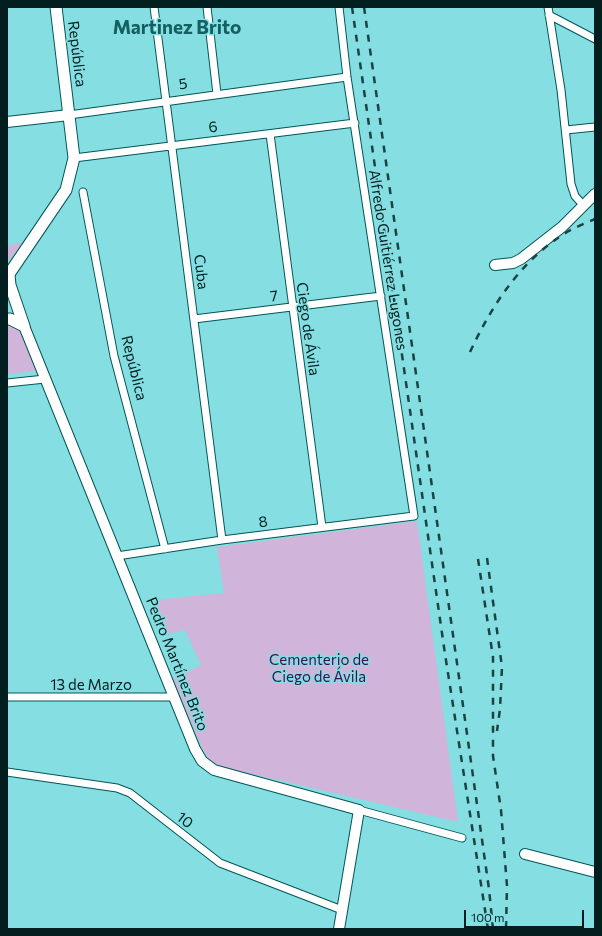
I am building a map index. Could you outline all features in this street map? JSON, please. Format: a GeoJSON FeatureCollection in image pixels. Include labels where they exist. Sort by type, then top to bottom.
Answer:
{"type":"FeatureCollection","features":[{"type":"Feature","properties":{"kind":"main road","name":"República"},"geometry":{"type":"LineString","coordinates":[[8,276],[66,190],[74,158],[56,7]]}},
{"type":"Feature","properties":{"kind":"main road"},"geometry":{"type":"LineString","coordinates":[[8,276],[24,326]]}},
{"type":"Feature","properties":{"kind":"main road"},"geometry":{"type":"LineString","coordinates":[[7,302],[24,326]]}},
{"type":"Feature","properties":{"kind":"main road"},"geometry":{"type":"LineString","coordinates":[[7,319],[24,326]]}},
{"type":"Feature","properties":{"kind":"street","name":"Cuba"},"geometry":{"type":"LineString","coordinates":[[154,7],[222,540]]}},
{"type":"Feature","properties":{"kind":"street"},"geometry":{"type":"LineString","coordinates":[[207,7],[217,94]]}},
{"type":"Feature","properties":{"kind":"street","name":"Alfredo Guitiérrez Lugones"},"geometry":{"type":"LineString","coordinates":[[339,7],[347,78],[414,516]]}},
{"type":"Feature","properties":{"kind":"street"},"geometry":{"type":"LineString","coordinates":[[548,7],[566,130],[571,184],[575,196],[584,206]]}},
{"type":"Feature","properties":{"kind":"street"},"geometry":{"type":"LineString","coordinates":[[550,15],[595,39]]}},
{"type":"Feature","properties":{"kind":"street","name":"5"},"geometry":{"type":"LineString","coordinates":[[7,122],[347,78]]}},
{"type":"Feature","properties":{"kind":"street","name":"5"},"geometry":{"type":"LineString","coordinates":[[7,129],[22,120]]}},
{"type":"Feature","properties":{"kind":"street","name":"6"},"geometry":{"type":"LineString","coordinates":[[74,158],[355,123]]}},
{"type":"Feature","properties":{"kind":"street"},"geometry":{"type":"LineString","coordinates":[[566,130],[595,127]]}},
{"type":"Feature","properties":{"kind":"street","name":"Ciego de Ávila"},"geometry":{"type":"LineString","coordinates":[[270,134],[322,527]]}},
{"type":"Feature","properties":{"kind":"street","name":"República"},"geometry":{"type":"LineString","coordinates":[[83,192],[114,356],[165,549]]}},
{"type":"Feature","properties":{"kind":"street"},"geometry":{"type":"LineString","coordinates":[[495,265],[513,263],[521,259],[562,227],[595,194]]}},
{"type":"Feature","properties":{"kind":"street","name":"7"},"geometry":{"type":"LineString","coordinates":[[194,319],[380,296]]}},
{"type":"Feature","properties":{"kind":"street","name":"Pedro Martínez Brito"},"geometry":{"type":"LineString","coordinates":[[24,326],[195,749],[202,761],[214,770],[462,838]]}},
{"type":"Feature","properties":{"kind":"street"},"geometry":{"type":"LineString","coordinates":[[7,383],[45,379]]}},
{"type":"Feature","properties":{"kind":"street","name":"8"},"geometry":{"type":"LineString","coordinates":[[117,556],[222,540],[414,516]]}},
{"type":"Feature","properties":{"kind":"street","name":"13 de Marzo"},"geometry":{"type":"LineString","coordinates":[[7,697],[174,697]]}},
{"type":"Feature","properties":{"kind":"street","name":"10"},"geometry":{"type":"LineString","coordinates":[[7,772],[117,788],[130,793],[220,863],[342,910]]}},
{"type":"Feature","properties":{"kind":"street"},"geometry":{"type":"LineString","coordinates":[[339,929],[359,810]]}},
{"type":"Feature","properties":{"kind":"street"},"geometry":{"type":"LineString","coordinates":[[525,854],[595,872]]}},
{"type":"Feature","properties":{"kind":"green space"},"geometry":{"type":"Polygon","coordinates":[[[23,242],[7,263],[7,246],[23,242]]]}},
{"type":"Feature","properties":{"kind":"green space"},"geometry":{"type":"Polygon","coordinates":[[[7,322],[15,326],[22,334],[36,371],[7,374],[7,322]]]}},
{"type":"Feature","properties":{"kind":"green space","name":"Cementerio de Ciego de Ávila"},"geometry":{"type":"Polygon","coordinates":[[[417,521],[458,822],[218,766],[209,759],[203,750],[173,679],[201,665],[185,630],[169,634],[155,600],[224,593],[217,547],[417,521]]]}},
{"type":"Feature","properties":{"kind":"railway"},"geometry":{"type":"LineString","coordinates":[[352,7],[445,654],[488,929]]}},
{"type":"Feature","properties":{"kind":"railway"},"geometry":{"type":"LineString","coordinates":[[364,7],[489,889],[493,929]]}},
{"type":"Feature","properties":{"kind":"railway"},"geometry":{"type":"LineString","coordinates":[[470,352],[498,301],[522,270],[551,243],[567,232],[595,219]]}},
{"type":"Feature","properties":{"kind":"railway"},"geometry":{"type":"LineString","coordinates":[[487,558],[502,667],[500,709],[497,731]]}},
{"type":"Feature","properties":{"kind":"railway"},"geometry":{"type":"LineString","coordinates":[[478,559],[493,657],[493,756],[501,810],[507,886],[506,929]]}},
{"type":"Feature","properties":{"kind":"district","name":"Martinez Brito"},"geometry":{"type":"Point","coordinates":[177,28]}}]}
